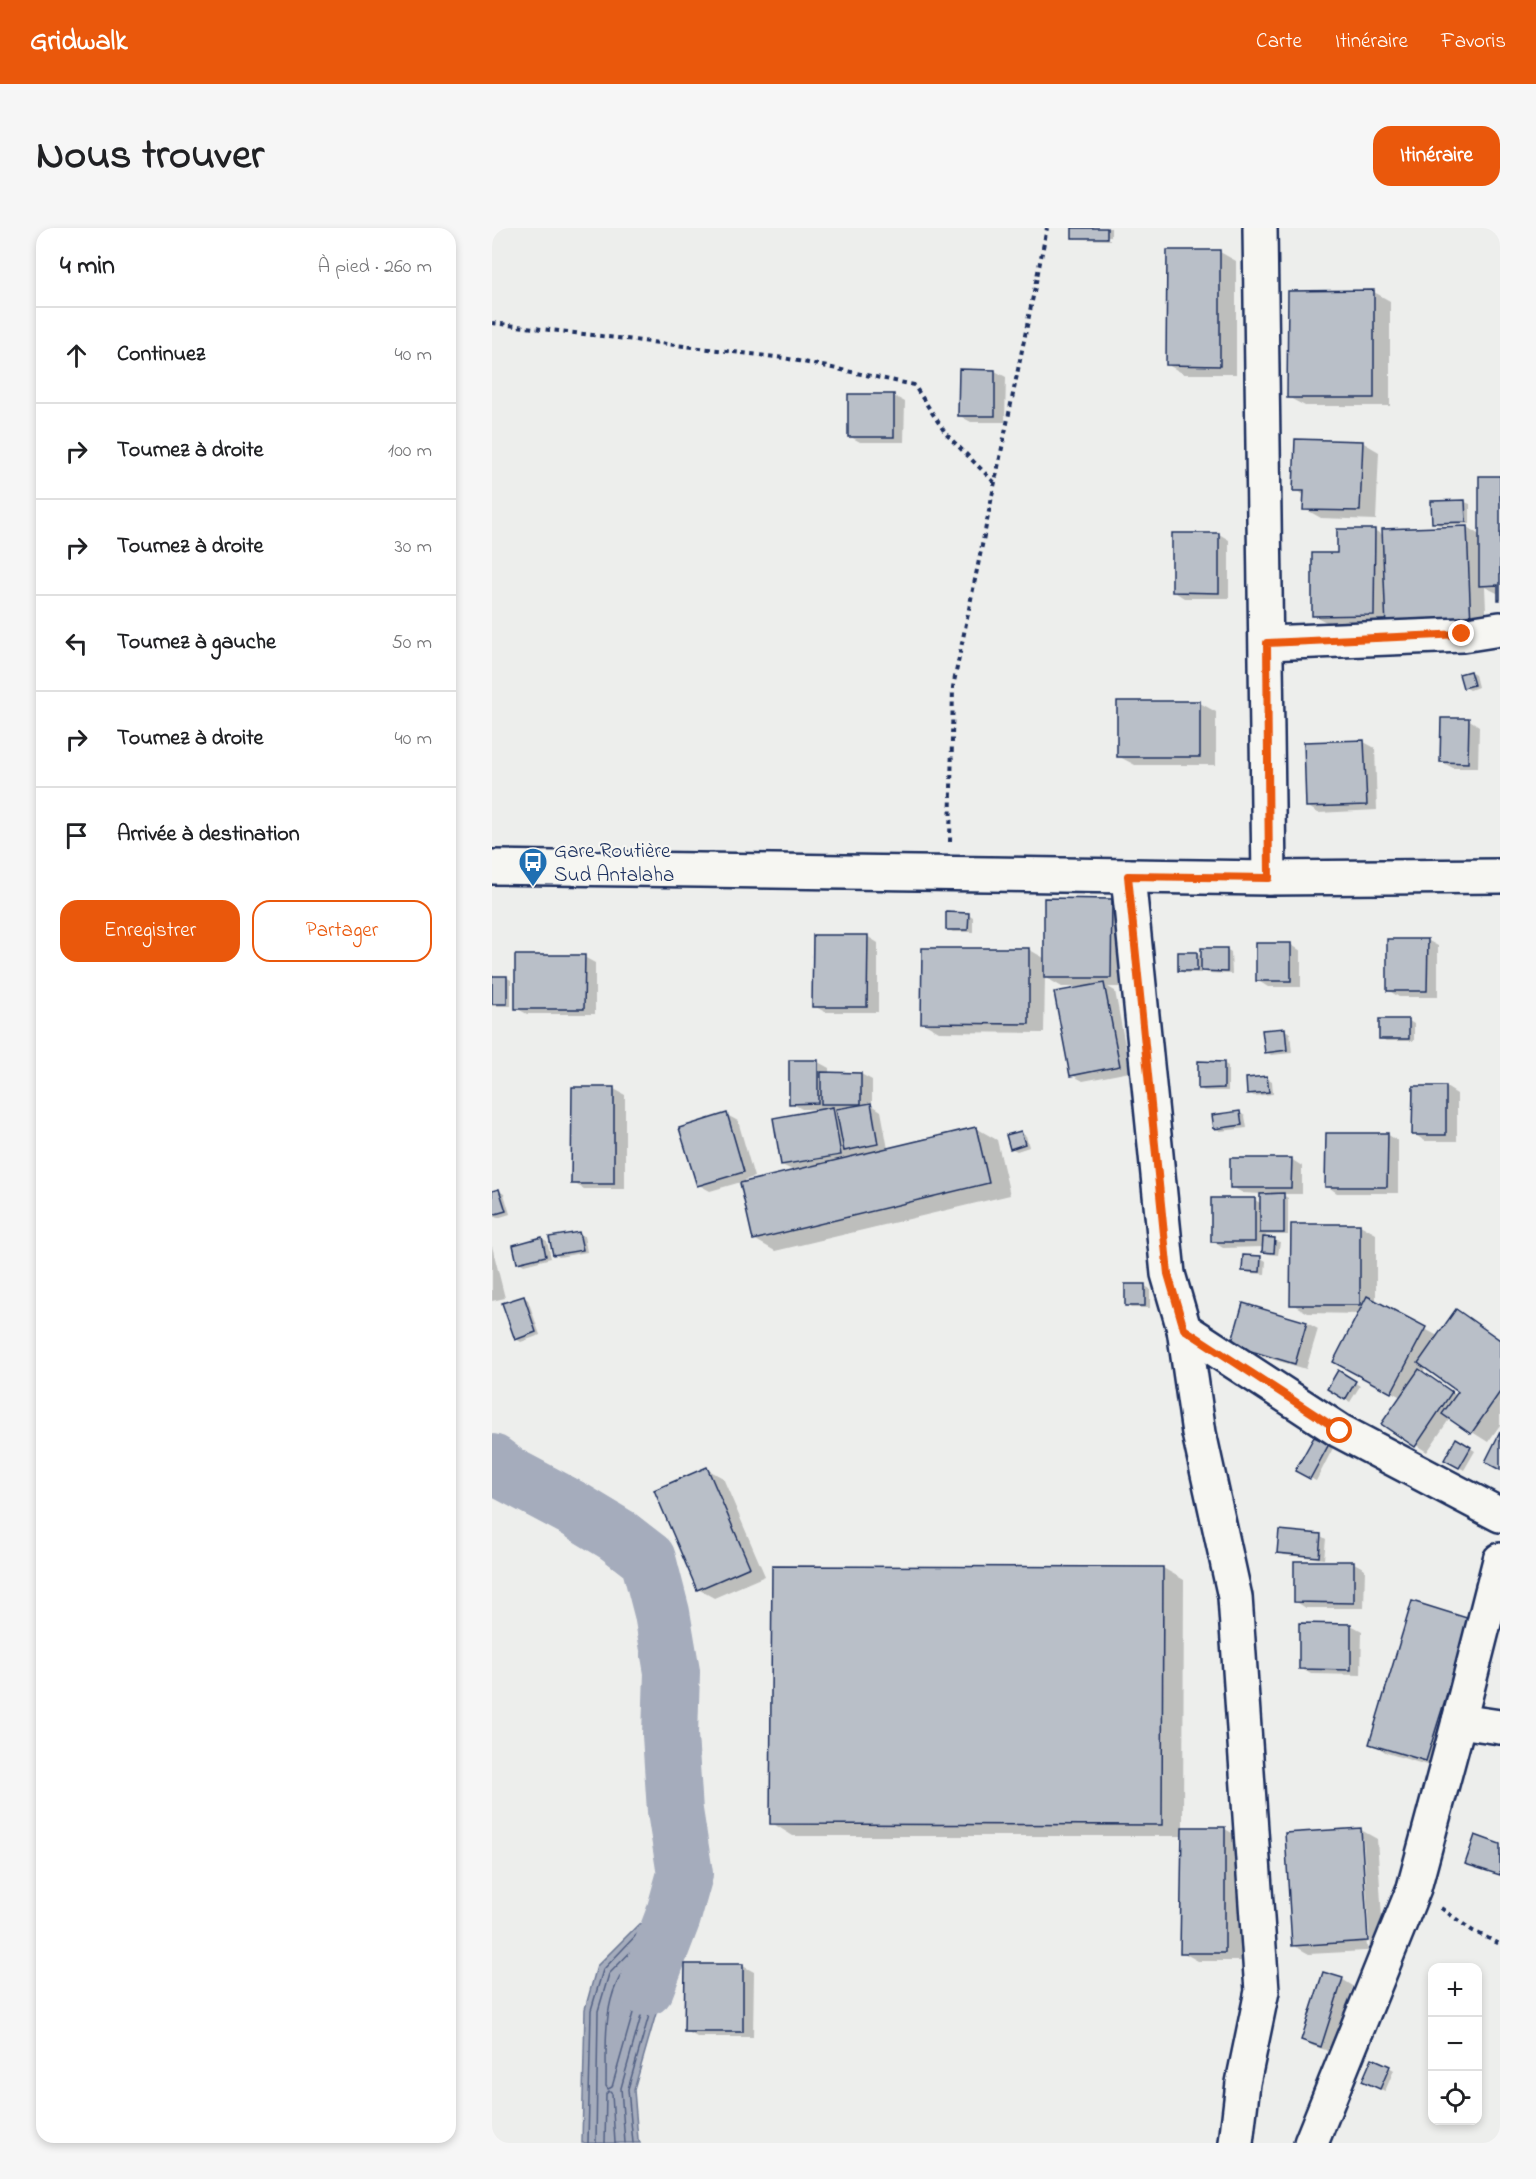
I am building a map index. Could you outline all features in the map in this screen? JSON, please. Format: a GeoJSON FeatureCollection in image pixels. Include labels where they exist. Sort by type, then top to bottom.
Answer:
{"type":"FeatureCollection","features":[{"type":"Feature","properties":{"kind":"street"},"geometry":{"type":"LineString","coordinates":[[1260,228],[1269,878]]}},
{"type":"Feature","properties":{"kind":"street"},"geometry":{"type":"LineString","coordinates":[[1267,643],[1462,634],[1500,629]]}},
{"type":"Feature","properties":{"kind":"street"},"geometry":{"type":"LineString","coordinates":[[492,867],[1269,878],[1500,876]]}},
{"type":"Feature","properties":{"kind":"street"},"geometry":{"type":"LineString","coordinates":[[1128,876],[1168,1274],[1184,1329],[1199,1433],[1235,1597],[1262,1991],[1243,2083],[1236,2143]]}},
{"type":"Feature","properties":{"kind":"street"},"geometry":{"type":"LineString","coordinates":[[1184,1329],[1340,1431],[1500,1515]]}},
{"type":"Feature","properties":{"kind":"street"},"geometry":{"type":"LineString","coordinates":[[1311,2143],[1414,1887],[1500,1560]]}},
{"type":"Feature","properties":{"kind":"street"},"geometry":{"type":"LineString","coordinates":[[1459,1722],[1500,1727]]}},
{"type":"Feature","properties":{"kind":"path"},"geometry":{"type":"LineString","coordinates":[[949,873],[953,687],[1047,228]]}},
{"type":"Feature","properties":{"kind":"path"},"geometry":{"type":"LineString","coordinates":[[492,323],[784,358],[914,385],[946,434],[995,483]]}},
{"type":"Feature","properties":{"kind":"path"},"geometry":{"type":"LineString","coordinates":[[1414,1887],[1473,1931],[1500,1944]]}},
{"type":"Feature","properties":{"kind":"water"},"geometry":{"type":"Polygon","coordinates":[[[673,1917],[680,1930],[634,2090],[640,2143],[582,2143],[585,2009],[597,1966],[639,1924],[673,1917]]]}},
{"type":"Feature","properties":{"kind":"building"},"geometry":{"type":"Polygon","coordinates":[[[1072,228],[1107,228],[1107,238],[1072,238],[1072,228]]]}},
{"type":"Feature","properties":{"kind":"building"},"geometry":{"type":"Polygon","coordinates":[[[1167,250],[1220,250],[1220,366],[1166,365],[1167,250]]]}},
{"type":"Feature","properties":{"kind":"building"},"geometry":{"type":"Polygon","coordinates":[[[1374,290],[1374,398],[1287,398],[1288,291],[1374,290]]]}},
{"type":"Feature","properties":{"kind":"building"},"geometry":{"type":"Polygon","coordinates":[[[959,369],[995,370],[995,416],[958,416],[959,369]]]}},
{"type":"Feature","properties":{"kind":"building"},"geometry":{"type":"Polygon","coordinates":[[[848,394],[894,394],[894,437],[848,437],[848,394]]]}},
{"type":"Feature","properties":{"kind":"building"},"geometry":{"type":"Polygon","coordinates":[[[1295,439],[1363,441],[1360,511],[1303,510],[1304,491],[1293,491],[1295,439]]]}},
{"type":"Feature","properties":{"kind":"building"},"geometry":{"type":"Polygon","coordinates":[[[1479,476],[1500,476],[1500,600],[1498,600],[1498,585],[1479,586],[1479,476]]]}},
{"type":"Feature","properties":{"kind":"building"},"geometry":{"type":"Polygon","coordinates":[[[1465,500],[1466,522],[1432,523],[1431,501],[1465,500]]]}},
{"type":"Feature","properties":{"kind":"building"},"geometry":{"type":"Polygon","coordinates":[[[1467,526],[1471,625],[1386,628],[1382,529],[1467,526]]]}},
{"type":"Feature","properties":{"kind":"building"},"geometry":{"type":"Polygon","coordinates":[[[1337,529],[1375,529],[1374,615],[1312,616],[1312,553],[1337,553],[1337,529]]]}},
{"type":"Feature","properties":{"kind":"building"},"geometry":{"type":"Polygon","coordinates":[[[1172,533],[1219,533],[1219,593],[1172,592],[1172,533]]]}},
{"type":"Feature","properties":{"kind":"building"},"geometry":{"type":"Polygon","coordinates":[[[1470,671],[1474,685],[1463,688],[1459,674],[1470,671]]]}},
{"type":"Feature","properties":{"kind":"building"},"geometry":{"type":"Polygon","coordinates":[[[1117,701],[1200,701],[1200,757],[1117,757],[1117,701]]]}},
{"type":"Feature","properties":{"kind":"building"},"geometry":{"type":"Polygon","coordinates":[[[1441,718],[1469,718],[1468,763],[1440,762],[1441,718]]]}},
{"type":"Feature","properties":{"kind":"building"},"geometry":{"type":"Polygon","coordinates":[[[1364,740],[1367,805],[1306,807],[1304,742],[1364,740]]]}},
{"type":"Feature","properties":{"kind":"building"},"geometry":{"type":"Polygon","coordinates":[[[1044,898],[1112,899],[1111,978],[1044,978],[1044,898]]]}},
{"type":"Feature","properties":{"kind":"building"},"geometry":{"type":"Polygon","coordinates":[[[946,912],[969,913],[968,930],[946,930],[946,912]]]}},
{"type":"Feature","properties":{"kind":"building"},"geometry":{"type":"Polygon","coordinates":[[[813,935],[868,935],[867,1007],[812,1007],[813,935]]]}},
{"type":"Feature","properties":{"kind":"building"},"geometry":{"type":"Polygon","coordinates":[[[1387,939],[1428,939],[1427,991],[1387,991],[1387,939]]]}},
{"type":"Feature","properties":{"kind":"building"},"geometry":{"type":"Polygon","coordinates":[[[1256,943],[1291,943],[1291,981],[1256,981],[1256,943]]]}},
{"type":"Feature","properties":{"kind":"building"},"geometry":{"type":"Polygon","coordinates":[[[922,948],[1029,948],[1029,1024],[921,1023],[922,948]]]}},
{"type":"Feature","properties":{"kind":"building"},"geometry":{"type":"Polygon","coordinates":[[[1201,948],[1227,948],[1227,972],[1201,971],[1201,948]]]}},
{"type":"Feature","properties":{"kind":"building"},"geometry":{"type":"Polygon","coordinates":[[[1178,952],[1197,952],[1197,971],[1178,971],[1178,952]]]}},
{"type":"Feature","properties":{"kind":"building"},"geometry":{"type":"Polygon","coordinates":[[[515,955],[585,955],[584,1009],[515,1009],[515,955]]]}},
{"type":"Feature","properties":{"kind":"building"},"geometry":{"type":"Polygon","coordinates":[[[492,976],[507,976],[507,1004],[492,1004],[492,976]]]}},
{"type":"Feature","properties":{"kind":"building"},"geometry":{"type":"Polygon","coordinates":[[[1104,983],[1120,1066],[1070,1076],[1054,992],[1104,983]]]}},
{"type":"Feature","properties":{"kind":"building"},"geometry":{"type":"Polygon","coordinates":[[[1379,1019],[1409,1019],[1409,1039],[1379,1039],[1379,1019]]]}},
{"type":"Feature","properties":{"kind":"building"},"geometry":{"type":"Polygon","coordinates":[[[1285,1028],[1287,1050],[1265,1053],[1262,1030],[1285,1028]]]}},
{"type":"Feature","properties":{"kind":"building"},"geometry":{"type":"Polygon","coordinates":[[[789,1060],[818,1060],[818,1103],[789,1104],[789,1060]]]}},
{"type":"Feature","properties":{"kind":"building"},"geometry":{"type":"Polygon","coordinates":[[[1198,1061],[1224,1062],[1224,1088],[1198,1089],[1198,1061]]]}},
{"type":"Feature","properties":{"kind":"building"},"geometry":{"type":"Polygon","coordinates":[[[821,1072],[861,1073],[861,1104],[821,1104],[821,1072]]]}},
{"type":"Feature","properties":{"kind":"building"},"geometry":{"type":"Polygon","coordinates":[[[1267,1076],[1269,1092],[1247,1094],[1246,1078],[1267,1076]]]}},
{"type":"Feature","properties":{"kind":"building"},"geometry":{"type":"Polygon","coordinates":[[[1413,1086],[1446,1086],[1446,1135],[1412,1135],[1413,1086]]]}},
{"type":"Feature","properties":{"kind":"building"},"geometry":{"type":"Polygon","coordinates":[[[572,1087],[614,1087],[614,1184],[571,1184],[572,1087]]]}},
{"type":"Feature","properties":{"kind":"building"},"geometry":{"type":"Polygon","coordinates":[[[871,1103],[878,1144],[844,1151],[836,1109],[871,1103]]]}},
{"type":"Feature","properties":{"kind":"building"},"geometry":{"type":"Polygon","coordinates":[[[833,1107],[841,1155],[781,1165],[773,1118],[833,1107]]]}},
{"type":"Feature","properties":{"kind":"building"},"geometry":{"type":"Polygon","coordinates":[[[1240,1111],[1242,1125],[1214,1129],[1212,1115],[1240,1111]]]}},
{"type":"Feature","properties":{"kind":"building"},"geometry":{"type":"Polygon","coordinates":[[[727,1113],[744,1172],[697,1186],[679,1128],[727,1113]]]}},
{"type":"Feature","properties":{"kind":"building"},"geometry":{"type":"Polygon","coordinates":[[[976,1127],[989,1183],[753,1240],[740,1183],[976,1127]]]}},
{"type":"Feature","properties":{"kind":"building"},"geometry":{"type":"Polygon","coordinates":[[[1021,1131],[1025,1144],[1010,1149],[1006,1135],[1021,1131]]]}},
{"type":"Feature","properties":{"kind":"building"},"geometry":{"type":"Polygon","coordinates":[[[1326,1133],[1388,1133],[1387,1187],[1325,1187],[1326,1133]]]}},
{"type":"Feature","properties":{"kind":"building"},"geometry":{"type":"Polygon","coordinates":[[[1230,1158],[1292,1158],[1291,1188],[1230,1188],[1230,1158]]]}},
{"type":"Feature","properties":{"kind":"building"},"geometry":{"type":"Polygon","coordinates":[[[499,1189],[506,1211],[492,1215],[492,1191],[499,1189]]]}},
{"type":"Feature","properties":{"kind":"building"},"geometry":{"type":"Polygon","coordinates":[[[1284,1193],[1284,1233],[1260,1233],[1260,1194],[1284,1193]]]}},
{"type":"Feature","properties":{"kind":"building"},"geometry":{"type":"Polygon","coordinates":[[[1211,1198],[1255,1198],[1255,1242],[1211,1242],[1211,1198]]]}},
{"type":"Feature","properties":{"kind":"building"},"geometry":{"type":"Polygon","coordinates":[[[1291,1224],[1360,1224],[1360,1305],[1290,1305],[1291,1224]]]}},
{"type":"Feature","properties":{"kind":"building"},"geometry":{"type":"Polygon","coordinates":[[[579,1232],[583,1250],[553,1255],[549,1237],[579,1232]]]}},
{"type":"Feature","properties":{"kind":"building"},"geometry":{"type":"Polygon","coordinates":[[[542,1237],[546,1256],[517,1263],[513,1245],[542,1237]]]}},
{"type":"Feature","properties":{"kind":"building"},"geometry":{"type":"Polygon","coordinates":[[[1263,1237],[1275,1238],[1274,1253],[1262,1252],[1263,1237]]]}},
{"type":"Feature","properties":{"kind":"building"},"geometry":{"type":"Polygon","coordinates":[[[1243,1255],[1261,1256],[1260,1272],[1242,1271],[1243,1255]]]}},
{"type":"Feature","properties":{"kind":"building"},"geometry":{"type":"Polygon","coordinates":[[[1125,1284],[1145,1284],[1145,1306],[1125,1306],[1125,1284]]]}},
{"type":"Feature","properties":{"kind":"building"},"geometry":{"type":"Polygon","coordinates":[[[524,1296],[536,1332],[515,1340],[502,1303],[524,1296]]]}},
{"type":"Feature","properties":{"kind":"building"},"geometry":{"type":"Polygon","coordinates":[[[1367,1296],[1426,1327],[1391,1393],[1333,1362],[1367,1296]]]}},
{"type":"Feature","properties":{"kind":"building"},"geometry":{"type":"Polygon","coordinates":[[[1243,1303],[1307,1322],[1295,1364],[1231,1345],[1243,1303]]]}},
{"type":"Feature","properties":{"kind":"building"},"geometry":{"type":"Polygon","coordinates":[[[1456,1309],[1500,1340],[1500,1392],[1471,1434],[1442,1414],[1458,1392],[1418,1363],[1456,1309]]]}},
{"type":"Feature","properties":{"kind":"building"},"geometry":{"type":"Polygon","coordinates":[[[1419,1369],[1452,1392],[1415,1447],[1381,1424],[1419,1369]]]}},
{"type":"Feature","properties":{"kind":"building"},"geometry":{"type":"Polygon","coordinates":[[[1338,1370],[1356,1381],[1345,1400],[1327,1389],[1338,1370]]]}},
{"type":"Feature","properties":{"kind":"building"},"geometry":{"type":"Polygon","coordinates":[[[1500,1432],[1500,1470],[1485,1462],[1500,1432]]]}},
{"type":"Feature","properties":{"kind":"building"},"geometry":{"type":"Polygon","coordinates":[[[1314,1437],[1329,1444],[1310,1479],[1295,1471],[1314,1437]]]}},
{"type":"Feature","properties":{"kind":"building"},"geometry":{"type":"Polygon","coordinates":[[[1456,1438],[1471,1447],[1459,1468],[1444,1460],[1456,1438]]]}},
{"type":"Feature","properties":{"kind":"building"},"geometry":{"type":"Polygon","coordinates":[[[707,1467],[750,1567],[697,1590],[654,1490],[707,1467]]]}},
{"type":"Feature","properties":{"kind":"building"},"geometry":{"type":"Polygon","coordinates":[[[1279,1530],[1321,1534],[1319,1557],[1277,1553],[1279,1530]]]}},
{"type":"Feature","properties":{"kind":"building"},"geometry":{"type":"Polygon","coordinates":[[[1294,1561],[1354,1561],[1354,1603],[1294,1602],[1294,1561]]]}},
{"type":"Feature","properties":{"kind":"building"},"geometry":{"type":"Polygon","coordinates":[[[772,1566],[1163,1567],[1162,1825],[770,1824],[772,1566]]]}},
{"type":"Feature","properties":{"kind":"building"},"geometry":{"type":"Polygon","coordinates":[[[1412,1601],[1470,1619],[1426,1761],[1369,1744],[1412,1601]]]}},
{"type":"Feature","properties":{"kind":"building"},"geometry":{"type":"Polygon","coordinates":[[[1299,1623],[1351,1624],[1351,1670],[1299,1669],[1299,1623]]]}},
{"type":"Feature","properties":{"kind":"building"},"geometry":{"type":"Polygon","coordinates":[[[1182,1827],[1225,1827],[1225,1953],[1180,1953],[1182,1827]]]}},
{"type":"Feature","properties":{"kind":"building"},"geometry":{"type":"Polygon","coordinates":[[[1361,1828],[1368,1941],[1292,1946],[1285,1833],[1361,1828]]]}},
{"type":"Feature","properties":{"kind":"building"},"geometry":{"type":"Polygon","coordinates":[[[1475,1835],[1500,1844],[1500,1875],[1465,1864],[1475,1835]]]}},
{"type":"Feature","properties":{"kind":"building"},"geometry":{"type":"Polygon","coordinates":[[[685,1964],[743,1964],[743,2032],[684,2032],[685,1964]]]}},
{"type":"Feature","properties":{"kind":"building"},"geometry":{"type":"Polygon","coordinates":[[[1323,1972],[1343,1978],[1321,2047],[1301,2040],[1323,1972]]]}},
{"type":"Feature","properties":{"kind":"building"},"geometry":{"type":"Polygon","coordinates":[[[1372,2058],[1390,2066],[1380,2089],[1362,2081],[1372,2058]]]}},
{"type":"Feature","properties":{"kind":"waterway"},"geometry":{"type":"LineString","coordinates":[[492,1462],[508,1474],[617,1535],[648,1559],[662,1613],[672,1672],[670,1735],[675,1811],[685,1874],[673,1917],[646,1988]]}},
{"type":"Feature","properties":{"kind":"place","name":"Gare Routière Sud Antalaha"},"geometry":{"type":"Point","coordinates":[533,888]}},
{"type":"Feature","properties":{"kind":"route"},"geometry":{"type":"LineString","coordinates":[[1340,1431],[1184,1329],[1168,1274],[1128,876],[1269,878],[1267,643],[1462,634]]}}]}
